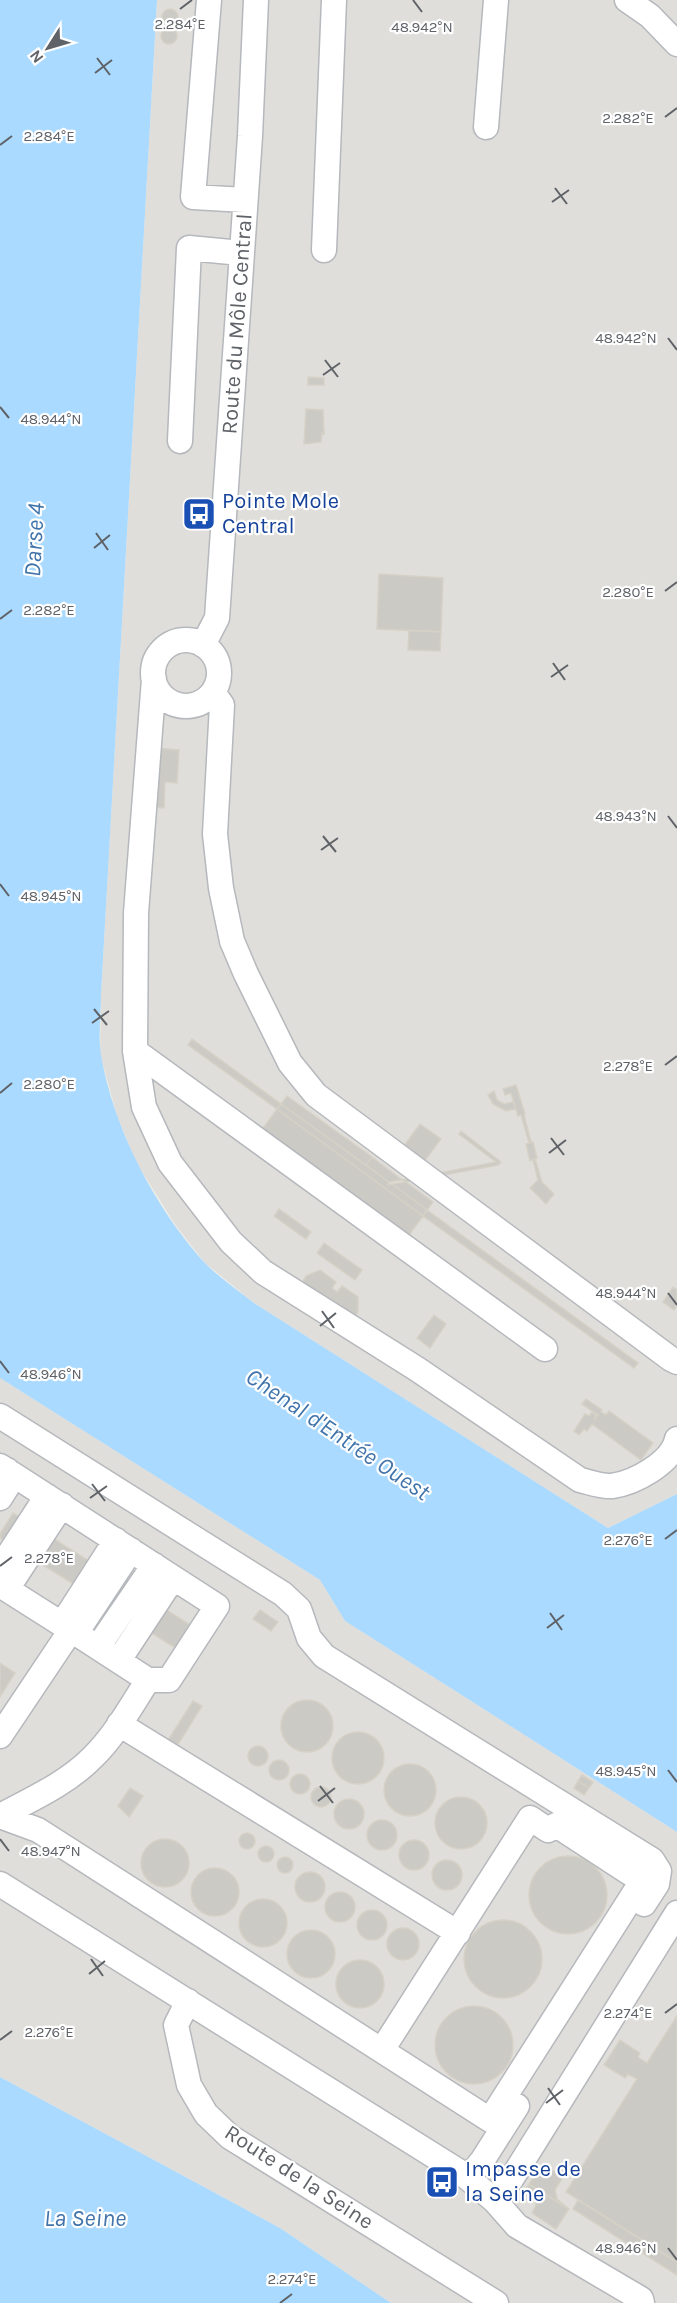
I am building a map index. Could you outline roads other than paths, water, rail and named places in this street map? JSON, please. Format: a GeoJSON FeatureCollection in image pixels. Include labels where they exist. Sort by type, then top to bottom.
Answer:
{"type":"FeatureCollection","features":[{"type":"Feature","properties":{"kind":"street"},"geometry":{"type":"LineString","coordinates":[[209,0],[193,197],[245,200]]}},
{"type":"Feature","properties":{"kind":"street","name":"Route du Môle Central"},"geometry":{"type":"LineString","coordinates":[[203,645],[217,618],[256,0]]}},
{"type":"Feature","properties":{"kind":"street"},"geometry":{"type":"LineString","coordinates":[[324,250],[334,0]]}},
{"type":"Feature","properties":{"kind":"street"},"geometry":{"type":"LineString","coordinates":[[486,127],[496,0]]}},
{"type":"Feature","properties":{"kind":"street"},"geometry":{"type":"LineString","coordinates":[[627,0],[650,16],[677,44]]}},
{"type":"Feature","properties":{"kind":"street"},"geometry":{"type":"LineString","coordinates":[[180,441],[189,249],[241,253]]}},
{"type":"Feature","properties":{"kind":"street"},"geometry":{"type":"LineString","coordinates":[[154,679],[165,698],[174,704],[195,705],[205,700],[218,683],[217,661],[212,652],[203,645],[182,640],[163,649],[153,668],[136,913],[135,1051],[144,1107],[170,1163],[231,1242],[263,1272],[417,1369],[580,1480],[610,1486],[639,1478],[662,1462],[677,1439]]}},
{"type":"Feature","properties":{"kind":"street"},"geometry":{"type":"LineString","coordinates":[[213,692],[222,705],[214,834],[221,888],[232,941],[250,984],[291,1063],[316,1095],[677,1362]]}},
{"type":"Feature","properties":{"kind":"street"},"geometry":{"type":"LineString","coordinates":[[135,1051],[545,1349]]}},
{"type":"Feature","properties":{"kind":"street"},"geometry":{"type":"LineString","coordinates":[[0,1416],[283,1594],[299,1609],[309,1638],[324,1656],[652,1860],[659,1871],[657,1884],[482,2161],[465,2176]]}},
{"type":"Feature","properties":{"kind":"street"},"geometry":{"type":"LineString","coordinates":[[0,1497],[7,1487],[4,1468]]}},
{"type":"Feature","properties":{"kind":"street"},"geometry":{"type":"LineString","coordinates":[[4,1468],[217,1606],[169,1680],[133,1670],[2,1581],[54,1501]]}},
{"type":"Feature","properties":{"kind":"street"},"geometry":{"type":"LineString","coordinates":[[0,1736],[124,1545]]}},
{"type":"Feature","properties":{"kind":"street"},"geometry":{"type":"LineString","coordinates":[[98,1647],[171,1576]]}},
{"type":"Feature","properties":{"kind":"street"},"geometry":{"type":"LineString","coordinates":[[171,1576],[133,1670],[119,1724],[95,1756],[83,1767],[55,1786],[0,1816],[38,1830],[490,2120],[642,1881],[556,1825],[548,1830],[530,1818],[382,2050]]}},
{"type":"Feature","properties":{"kind":"street"},"geometry":{"type":"LineString","coordinates":[[119,1724],[458,1933]]}},
{"type":"Feature","properties":{"kind":"street"},"geometry":{"type":"LineString","coordinates":[[0,1884],[465,2176],[495,2201],[517,2226],[641,2300],[642,2303]]}},
{"type":"Feature","properties":{"kind":"street"},"geometry":{"type":"LineString","coordinates":[[495,2201],[512,2178],[677,1913]]}},
{"type":"Feature","properties":{"kind":"street","name":"Route de la Seine"},"geometry":{"type":"LineString","coordinates":[[188,2001],[176,2025],[189,2085],[206,2114],[230,2137],[496,2303]]}},
{"type":"Feature","properties":{"kind":"water"},"geometry":{"type":"Polygon","coordinates":[[[0,0],[157,0],[101,995],[101,1055],[115,1110],[153,1192],[186,1241],[204,1262],[254,1303],[608,1528],[677,1494],[677,1832],[345,1621],[320,1580],[0,1378],[0,0]]]}},
{"type":"Feature","properties":{"kind":"water","name":"La Seine"},"geometry":{"type":"Polygon","coordinates":[[[0,2077],[280,2228],[391,2303],[0,2303],[0,2077]]]}},
{"type":"Feature","properties":{"kind":"place","name":"Pointe Mole Central"},"geometry":{"type":"Point","coordinates":[199,514]}},
{"type":"Feature","properties":{"kind":"place","name":"Impasse de la Seine"},"geometry":{"type":"Point","coordinates":[442,2182]}},
{"type":"Feature","properties":{"kind":"water label","name":"Darse 4"},"geometry":{"type":"Point","coordinates":[34,540]}},
{"type":"Feature","properties":{"kind":"water label","name":"Chenal d'Entrée Ouest"},"geometry":{"type":"Point","coordinates":[338,1434]}}]}
